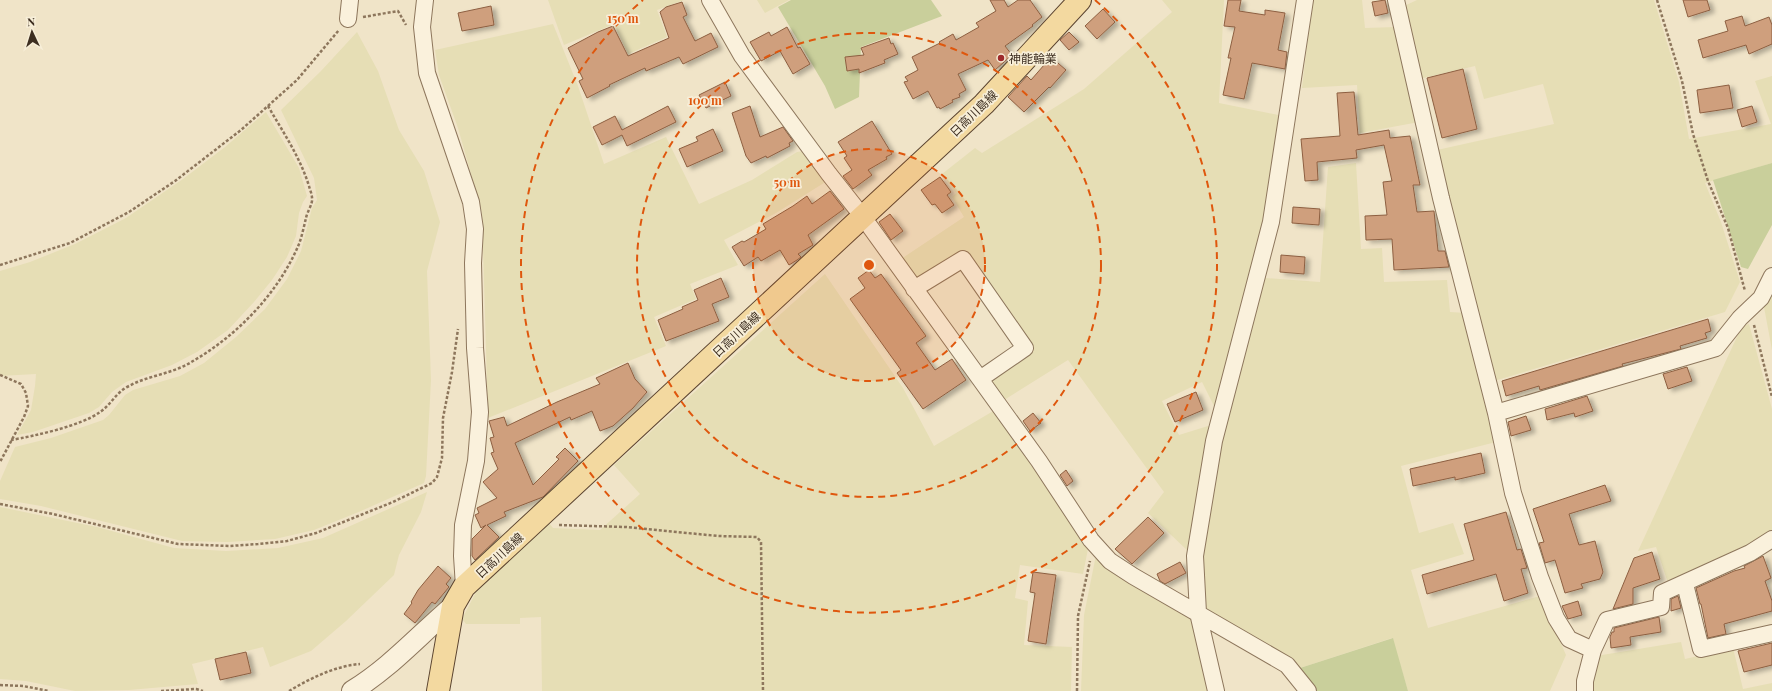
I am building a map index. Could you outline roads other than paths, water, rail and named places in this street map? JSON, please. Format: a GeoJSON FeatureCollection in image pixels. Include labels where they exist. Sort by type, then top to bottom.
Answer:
{"type":"FeatureCollection","features":[{"type":"Feature","properties":{"kind":"main road","name":"日高川島線"},"geometry":{"type":"LineString","coordinates":[[438,691],[453,606],[464,587],[984,104],[1075,2]]}},
{"type":"Feature","properties":{"kind":"street"},"geometry":{"type":"LineString","coordinates":[[348,19],[350,0]]}},
{"type":"Feature","properties":{"kind":"street"},"geometry":{"type":"LineString","coordinates":[[425,0],[422,27],[428,73],[471,202],[474,229],[473,263],[475,348],[480,412],[476,461],[463,525],[462,556],[464,587]]}},
{"type":"Feature","properties":{"kind":"street"},"geometry":{"type":"LineString","coordinates":[[710,0],[742,56],[829,174],[863,217],[980,379],[1038,461],[1093,543],[1110,561],[1133,576],[1288,664],[1308,691]]}},
{"type":"Feature","properties":{"kind":"street"},"geometry":{"type":"LineString","coordinates":[[1216,691],[1198,613],[1195,556],[1214,441],[1271,222],[1305,0]]}},
{"type":"Feature","properties":{"kind":"street"},"geometry":{"type":"LineString","coordinates":[[1396,0],[1441,198],[1496,413],[1513,494],[1540,577],[1556,618],[1569,639],[1593,650]]}},
{"type":"Feature","properties":{"kind":"street"},"geometry":{"type":"LineString","coordinates":[[914,289],[963,259],[1025,348],[980,379]]}},
{"type":"Feature","properties":{"kind":"street"},"geometry":{"type":"LineString","coordinates":[[1496,413],[1716,348],[1750,308],[1761,298],[1772,276]]}},
{"type":"Feature","properties":{"kind":"street"},"geometry":{"type":"LineString","coordinates":[[1585,691],[1584,682],[1593,650],[1607,620],[1661,607],[1662,593],[1685,584],[1750,553],[1772,539]]}},
{"type":"Feature","properties":{"kind":"street"},"geometry":{"type":"LineString","coordinates":[[1685,584],[1701,649],[1772,633]]}},
{"type":"Feature","properties":{"kind":"street"},"geometry":{"type":"LineString","coordinates":[[352,691],[393,661],[453,606]]}},
{"type":"Feature","properties":{"kind":"place","name":"神能輪業"},"geometry":{"type":"Point","coordinates":[1001,58]}}]}
